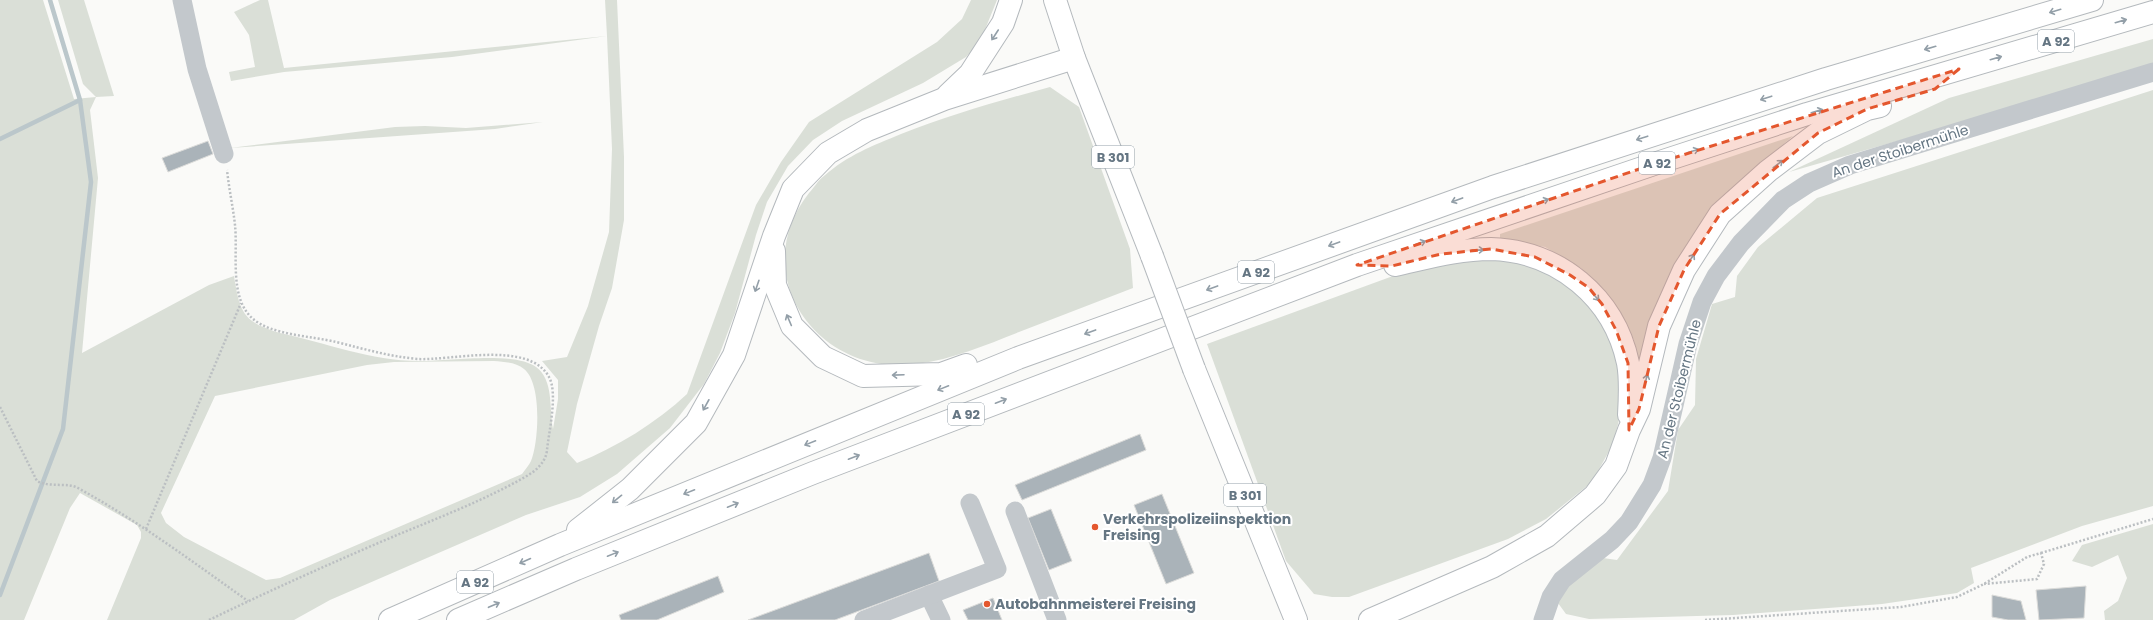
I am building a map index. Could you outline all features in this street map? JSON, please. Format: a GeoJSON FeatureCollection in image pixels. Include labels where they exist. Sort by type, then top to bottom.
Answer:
{"type":"FeatureCollection","features":[{"type":"Feature","properties":{"kind":"main road"},"geometry":{"type":"LineString","coordinates":[[944,99],[970,74],[1003,23],[1011,0]]}},
{"type":"Feature","properties":{"kind":"main road","name":"B 301"},"geometry":{"type":"LineString","coordinates":[[1055,0],[1074,58],[1152,256],[1194,369],[1296,620]]}},
{"type":"Feature","properties":{"kind":"main road","name":"A 92"},"geometry":{"type":"LineString","coordinates":[[390,620],[560,545],[1018,358],[1493,186],[1826,78],[2092,0]]}},
{"type":"Feature","properties":{"kind":"main road","name":"A 92"},"geometry":{"type":"LineString","coordinates":[[458,620],[576,569],[813,473],[1357,265],[1657,162],[1807,114],[2153,12]]}},
{"type":"Feature","properties":{"kind":"main road"},"geometry":{"type":"LineString","coordinates":[[560,545],[630,489],[696,423],[734,354],[774,236],[793,189],[828,153],[867,130],[944,99],[1074,58]]}},
{"type":"Feature","properties":{"kind":"main road"},"geometry":{"type":"LineString","coordinates":[[1373,619],[1492,567],[1547,536],[1595,495],[1616,466],[1629,430],[1639,409],[1659,326],[1684,270],[1720,214],[1768,171],[1818,133],[1867,109],[1935,89],[1959,69]]}},
{"type":"Feature","properties":{"kind":"main road"},"geometry":{"type":"LineString","coordinates":[[774,236],[775,285],[792,326],[823,357],[863,376],[942,374],[989,358],[1018,358]]}},
{"type":"Feature","properties":{"kind":"main road"},"geometry":{"type":"LineString","coordinates":[[1357,265],[1392,266],[1442,254],[1492,249],[1513,251],[1535,257],[1570,275],[1589,288],[1602,304],[1616,330],[1628,363],[1630,394],[1629,430]]}},
{"type":"Feature","properties":{"kind":"street"},"geometry":{"type":"LineString","coordinates":[[182,0],[197,69],[224,154]]}},
{"type":"Feature","properties":{"kind":"street","name":"An der Stoibermühle"},"geometry":{"type":"LineString","coordinates":[[1543,620],[1551,597],[1562,580],[1612,540],[1629,522],[1644,500],[1660,464],[1688,344],[1702,302],[1710,286],[1732,254],[1771,210],[1809,184],[1850,165],[2153,72]]}},
{"type":"Feature","properties":{"kind":"street"},"geometry":{"type":"LineString","coordinates":[[864,620],[997,568],[970,503]]}},
{"type":"Feature","properties":{"kind":"street"},"geometry":{"type":"LineString","coordinates":[[1015,511],[1057,620]]}},
{"type":"Feature","properties":{"kind":"street"},"geometry":{"type":"LineString","coordinates":[[929,595],[941,620]]}},
{"type":"Feature","properties":{"kind":"path"},"geometry":{"type":"LineString","coordinates":[[146,529],[241,304],[237,274],[235,225],[224,154]]}},
{"type":"Feature","properties":{"kind":"path"},"geometry":{"type":"LineString","coordinates":[[209,620],[307,573],[459,508],[526,477],[539,468],[546,457],[552,396],[550,378],[543,368],[534,362],[507,356],[420,359],[385,356],[335,342],[266,327],[254,320],[241,304]]}},
{"type":"Feature","properties":{"kind":"path"},"geometry":{"type":"LineString","coordinates":[[0,407],[37,481],[46,485],[76,487],[146,529],[249,601]]}},
{"type":"Feature","properties":{"kind":"path"},"geometry":{"type":"LineString","coordinates":[[1705,620],[1901,607],[1958,597],[1984,584],[2027,557],[2153,519]]}},
{"type":"Feature","properties":{"kind":"path"},"geometry":{"type":"LineString","coordinates":[[1984,584],[2037,579],[2044,564],[2041,553]]}},
{"type":"Feature","properties":{"kind":"highlighted area"},"geometry":{"type":"Polygon","coordinates":[[[1959,69],[1935,89],[1867,109],[1818,133],[1720,214],[1684,270],[1659,326],[1639,409],[1629,430],[1628,363],[1616,330],[1602,304],[1589,288],[1570,275],[1535,257],[1491,249],[1441,254],[1392,266],[1357,265],[1657,163],[1959,69]]]}},
{"type":"Feature","properties":{"kind":"shaded area"},"geometry":{"type":"Polygon","coordinates":[[[0,0],[43,0],[74,99],[96,97],[90,110],[98,178],[82,353],[209,285],[234,276],[241,307],[245,314],[258,325],[280,333],[351,351],[386,358],[422,361],[498,358],[526,362],[536,367],[546,379],[550,395],[553,429],[558,399],[558,380],[542,361],[567,357],[588,306],[609,232],[612,149],[605,0],[617,0],[624,157],[624,220],[612,288],[599,326],[577,404],[567,452],[577,463],[621,442],[662,415],[687,394],[756,205],[781,162],[809,122],[937,42],[962,19],[971,0],[997,0],[980,42],[966,57],[923,83],[842,121],[813,140],[788,166],[767,202],[756,235],[735,313],[720,353],[704,384],[670,428],[617,474],[580,497],[526,515],[330,600],[294,620],[107,620],[141,538],[141,532],[137,525],[80,493],[70,508],[24,620],[0,620],[0,0]],[[494,361],[394,362],[367,365],[215,396],[161,513],[166,523],[184,537],[266,580],[280,578],[522,474],[531,461],[536,440],[537,413],[534,386],[530,376],[521,367],[510,363],[494,361]]]}},
{"type":"Feature","properties":{"kind":"shaded area"},"geometry":{"type":"Polygon","coordinates":[[[58,0],[84,0],[114,96],[96,97],[83,84],[58,0]]]}},
{"type":"Feature","properties":{"kind":"shaded area"},"geometry":{"type":"Polygon","coordinates":[[[260,0],[268,0],[284,68],[607,36],[452,57],[284,72],[231,81],[229,72],[255,67],[249,35],[234,12],[260,0]]]}},
{"type":"Feature","properties":{"kind":"shaded area"},"geometry":{"type":"Polygon","coordinates":[[[2153,39],[2153,65],[2020,106],[1789,172],[1949,98],[2153,39]]]}},
{"type":"Feature","properties":{"kind":"shaded area"},"geometry":{"type":"Polygon","coordinates":[[[1050,87],[1079,107],[1130,249],[1133,288],[994,342],[930,362],[917,364],[882,364],[850,355],[823,338],[802,315],[789,287],[785,257],[791,225],[809,193],[820,180],[842,162],[870,147],[901,134],[956,114],[1050,87]]]}},
{"type":"Feature","properties":{"kind":"shaded area"},"geometry":{"type":"Polygon","coordinates":[[[2153,90],[2153,506],[2082,526],[1971,568],[1974,583],[1957,593],[1882,604],[1733,615],[1589,619],[1566,614],[1558,603],[1564,589],[1603,558],[1617,560],[1668,491],[1678,430],[1695,405],[1696,359],[1712,304],[1735,297],[1737,276],[1758,247],[1817,198],[2153,90]]]}},
{"type":"Feature","properties":{"kind":"shaded area"},"geometry":{"type":"Polygon","coordinates":[[[543,122],[495,129],[230,148],[395,127],[425,126],[466,128],[543,122]]]}},
{"type":"Feature","properties":{"kind":"shaded area"},"geometry":{"type":"Polygon","coordinates":[[[1793,136],[1757,167],[1706,217],[1639,385],[1634,340],[1612,303],[1581,268],[1545,247],[1500,238],[1500,234],[1793,136]]]}},
{"type":"Feature","properties":{"kind":"shaded area"},"geometry":{"type":"Polygon","coordinates":[[[1513,256],[1571,282],[1612,331],[1622,372],[1621,412],[1613,444],[1592,482],[1546,519],[1508,539],[1349,597],[1332,597],[1314,594],[1286,561],[1207,344],[1434,261],[1513,256]]]}},
{"type":"Feature","properties":{"kind":"shaded area"},"geometry":{"type":"Polygon","coordinates":[[[2153,524],[2153,620],[2105,620],[2104,611],[2118,601],[2127,578],[2118,555],[2092,567],[2072,561],[2082,545],[2153,524]]]}},
{"type":"Feature","properties":{"kind":"building"},"geometry":{"type":"Polygon","coordinates":[[[208,141],[213,154],[168,172],[162,158],[208,141]]]}},
{"type":"Feature","properties":{"kind":"building"},"geometry":{"type":"Polygon","coordinates":[[[1140,434],[1146,450],[1022,500],[1015,485],[1140,434]]]}},
{"type":"Feature","properties":{"kind":"building"},"geometry":{"type":"Polygon","coordinates":[[[1162,494],[1194,573],[1166,584],[1134,505],[1162,494]]]}},
{"type":"Feature","properties":{"kind":"building"},"geometry":{"type":"Polygon","coordinates":[[[1051,509],[1072,561],[1049,570],[1028,518],[1051,509]]]}},
{"type":"Feature","properties":{"kind":"building"},"geometry":{"type":"Polygon","coordinates":[[[929,553],[939,581],[835,620],[748,620],[929,553]]]}},
{"type":"Feature","properties":{"kind":"building"},"geometry":{"type":"Polygon","coordinates":[[[718,576],[724,592],[657,620],[621,620],[619,615],[718,576]]]}},
{"type":"Feature","properties":{"kind":"building"},"geometry":{"type":"Polygon","coordinates":[[[2086,586],[2084,618],[2039,620],[2036,590],[2086,586]]]}},
{"type":"Feature","properties":{"kind":"building"},"geometry":{"type":"Polygon","coordinates":[[[1992,595],[2021,601],[2026,620],[2008,620],[1992,617],[1992,595]]]}},
{"type":"Feature","properties":{"kind":"building","name":"Autobahnmeisterei Freising"},"geometry":{"type":"Polygon","coordinates":[[[993,598],[1002,620],[968,620],[963,610],[993,598]]]}},
{"type":"Feature","properties":{"kind":"waterway"},"geometry":{"type":"LineString","coordinates":[[0,595],[63,429],[91,182],[80,100],[50,0]]}},
{"type":"Feature","properties":{"kind":"waterway"},"geometry":{"type":"LineString","coordinates":[[0,139],[80,100]]}},
{"type":"Feature","properties":{"kind":"place","name":"Verkehrspolizeiinspektion Freising"},"geometry":{"type":"Point","coordinates":[1095,527]}},
{"type":"Feature","properties":{"kind":"place","name":"Autobahnmeisterei Freising"},"geometry":{"type":"Point","coordinates":[987,604]}}]}
